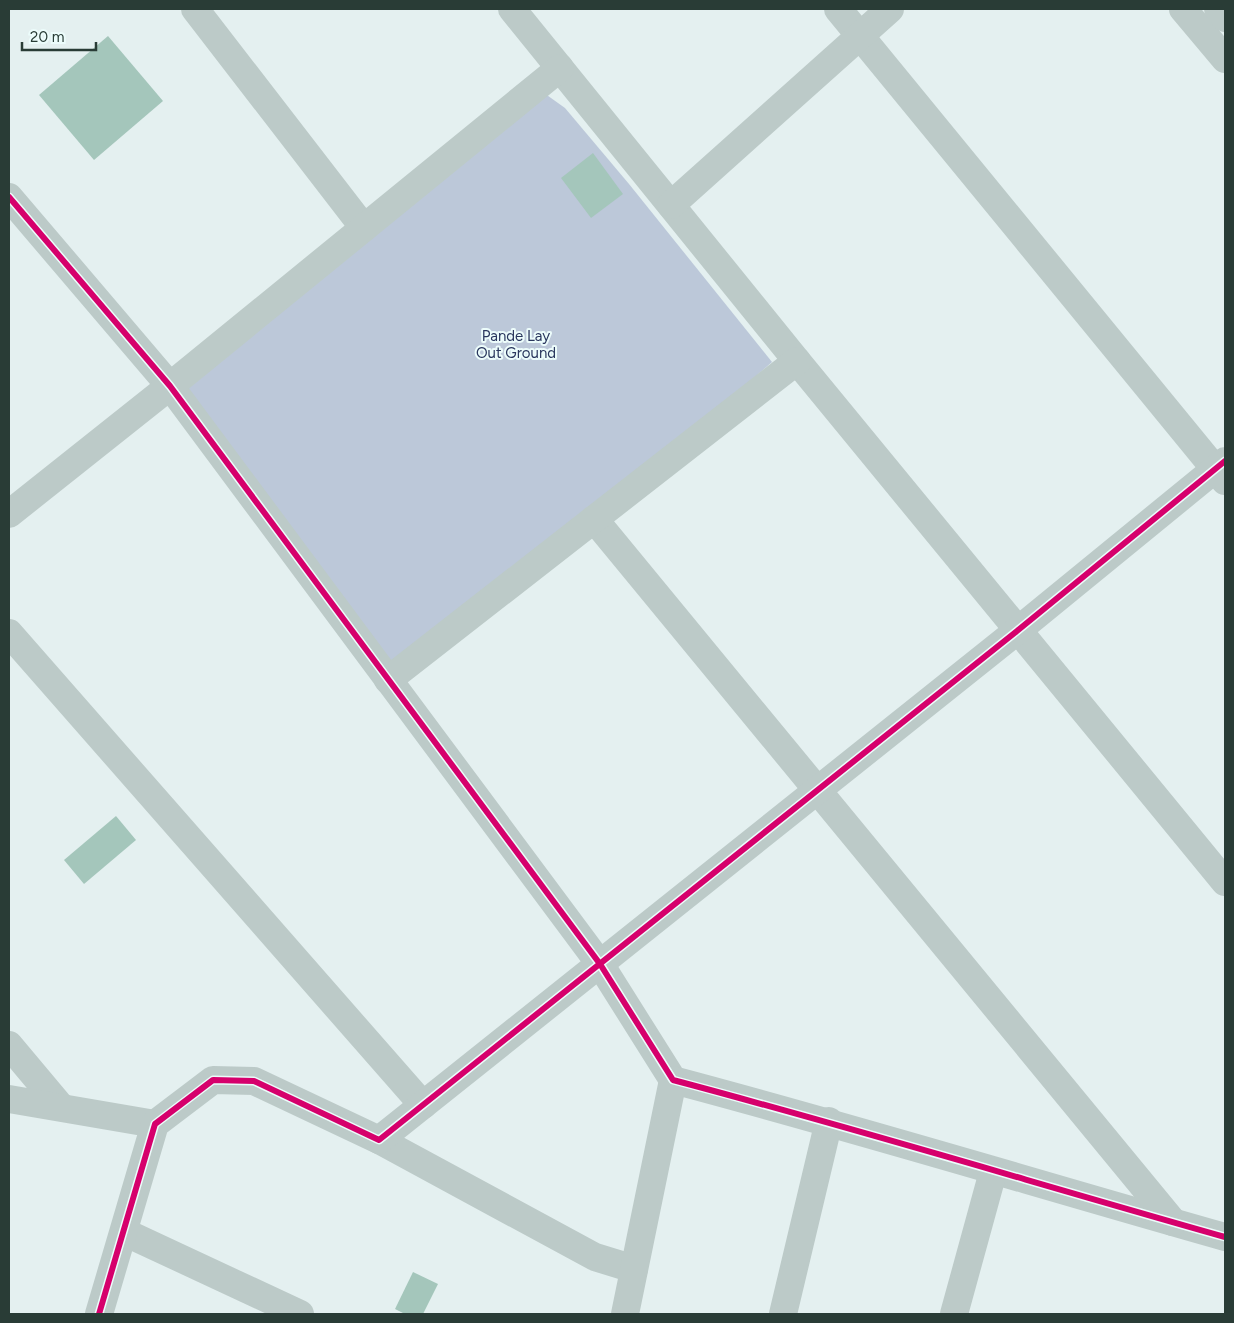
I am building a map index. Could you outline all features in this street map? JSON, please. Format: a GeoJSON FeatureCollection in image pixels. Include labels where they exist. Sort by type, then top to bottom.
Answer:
{"type":"FeatureCollection","features":[{"type":"Feature","properties":{"kind":"street"},"geometry":{"type":"LineString","coordinates":[[195,9],[364,228]]}},
{"type":"Feature","properties":{"kind":"street"},"geometry":{"type":"LineString","coordinates":[[512,9],[1017,631],[1225,882]]}},
{"type":"Feature","properties":{"kind":"street"},"geometry":{"type":"LineString","coordinates":[[379,1140],[1017,631],[1222,470],[838,9]]}},
{"type":"Feature","properties":{"kind":"street"},"geometry":{"type":"LineString","coordinates":[[671,205],[890,9]]}},
{"type":"Feature","properties":{"kind":"street"},"geometry":{"type":"LineString","coordinates":[[1183,9],[1225,59]]}},
{"type":"Feature","properties":{"kind":"street"},"geometry":{"type":"LineString","coordinates":[[1218,9],[1225,18]]}},
{"type":"Feature","properties":{"kind":"street"},"geometry":{"type":"LineString","coordinates":[[9,514],[170,386],[560,68]]}},
{"type":"Feature","properties":{"kind":"street"},"geometry":{"type":"LineString","coordinates":[[13,210],[170,386],[600,964],[673,1080],[829,1121],[993,1172],[1225,1237]]}},
{"type":"Feature","properties":{"kind":"street"},"geometry":{"type":"LineString","coordinates":[[388,680],[797,361]]}},
{"type":"Feature","properties":{"kind":"street"},"geometry":{"type":"LineString","coordinates":[[594,519],[1173,1222]]}},
{"type":"Feature","properties":{"kind":"street"},"geometry":{"type":"LineString","coordinates":[[9,632],[423,1105]]}},
{"type":"Feature","properties":{"kind":"street"},"geometry":{"type":"LineString","coordinates":[[9,1045],[61,1107]]}},
{"type":"Feature","properties":{"kind":"street"},"geometry":{"type":"LineString","coordinates":[[99,1314],[155,1124],[213,1080],[254,1081],[379,1140],[595,1257],[634,1269]]}},
{"type":"Feature","properties":{"kind":"street"},"geometry":{"type":"LineString","coordinates":[[625,1314],[673,1080]]}},
{"type":"Feature","properties":{"kind":"street"},"geometry":{"type":"LineString","coordinates":[[9,1099],[155,1124]]}},
{"type":"Feature","properties":{"kind":"street"},"geometry":{"type":"LineString","coordinates":[[783,1314],[829,1121]]}},
{"type":"Feature","properties":{"kind":"street"},"geometry":{"type":"LineString","coordinates":[[954,1314],[993,1172]]}},
{"type":"Feature","properties":{"kind":"street"},"geometry":{"type":"LineString","coordinates":[[124,1232],[300,1314]]}},
{"type":"Feature","properties":{"kind":"green space","name":"Pande Lay Out Ground"},"geometry":{"type":"Polygon","coordinates":[[[544,93],[565,108],[629,184],[772,362],[685,438],[391,667],[185,391],[544,93]]]}},
{"type":"Feature","properties":{"kind":"building"},"geometry":{"type":"Polygon","coordinates":[[[108,36],[163,101],[94,160],[39,95],[108,36]]]}},
{"type":"Feature","properties":{"kind":"building"},"geometry":{"type":"Polygon","coordinates":[[[593,153],[623,194],[591,218],[561,178],[593,153]]]}},
{"type":"Feature","properties":{"kind":"building"},"geometry":{"type":"Polygon","coordinates":[[[116,816],[136,840],[84,884],[64,860],[116,816]]]}},
{"type":"Feature","properties":{"kind":"building"},"geometry":{"type":"Polygon","coordinates":[[[413,1272],[438,1284],[423,1314],[405,1314],[395,1309],[413,1272]]]}},
{"type":"Feature","properties":{"kind":"cycle path"},"geometry":{"type":"LineString","coordinates":[[9,197],[170,386],[600,964],[673,1080],[880,1137],[1225,1237]]}},
{"type":"Feature","properties":{"kind":"cycle path"},"geometry":{"type":"LineString","coordinates":[[99,1314],[155,1124],[213,1080],[254,1081],[379,1140],[1017,631],[1225,461]]}}]}
